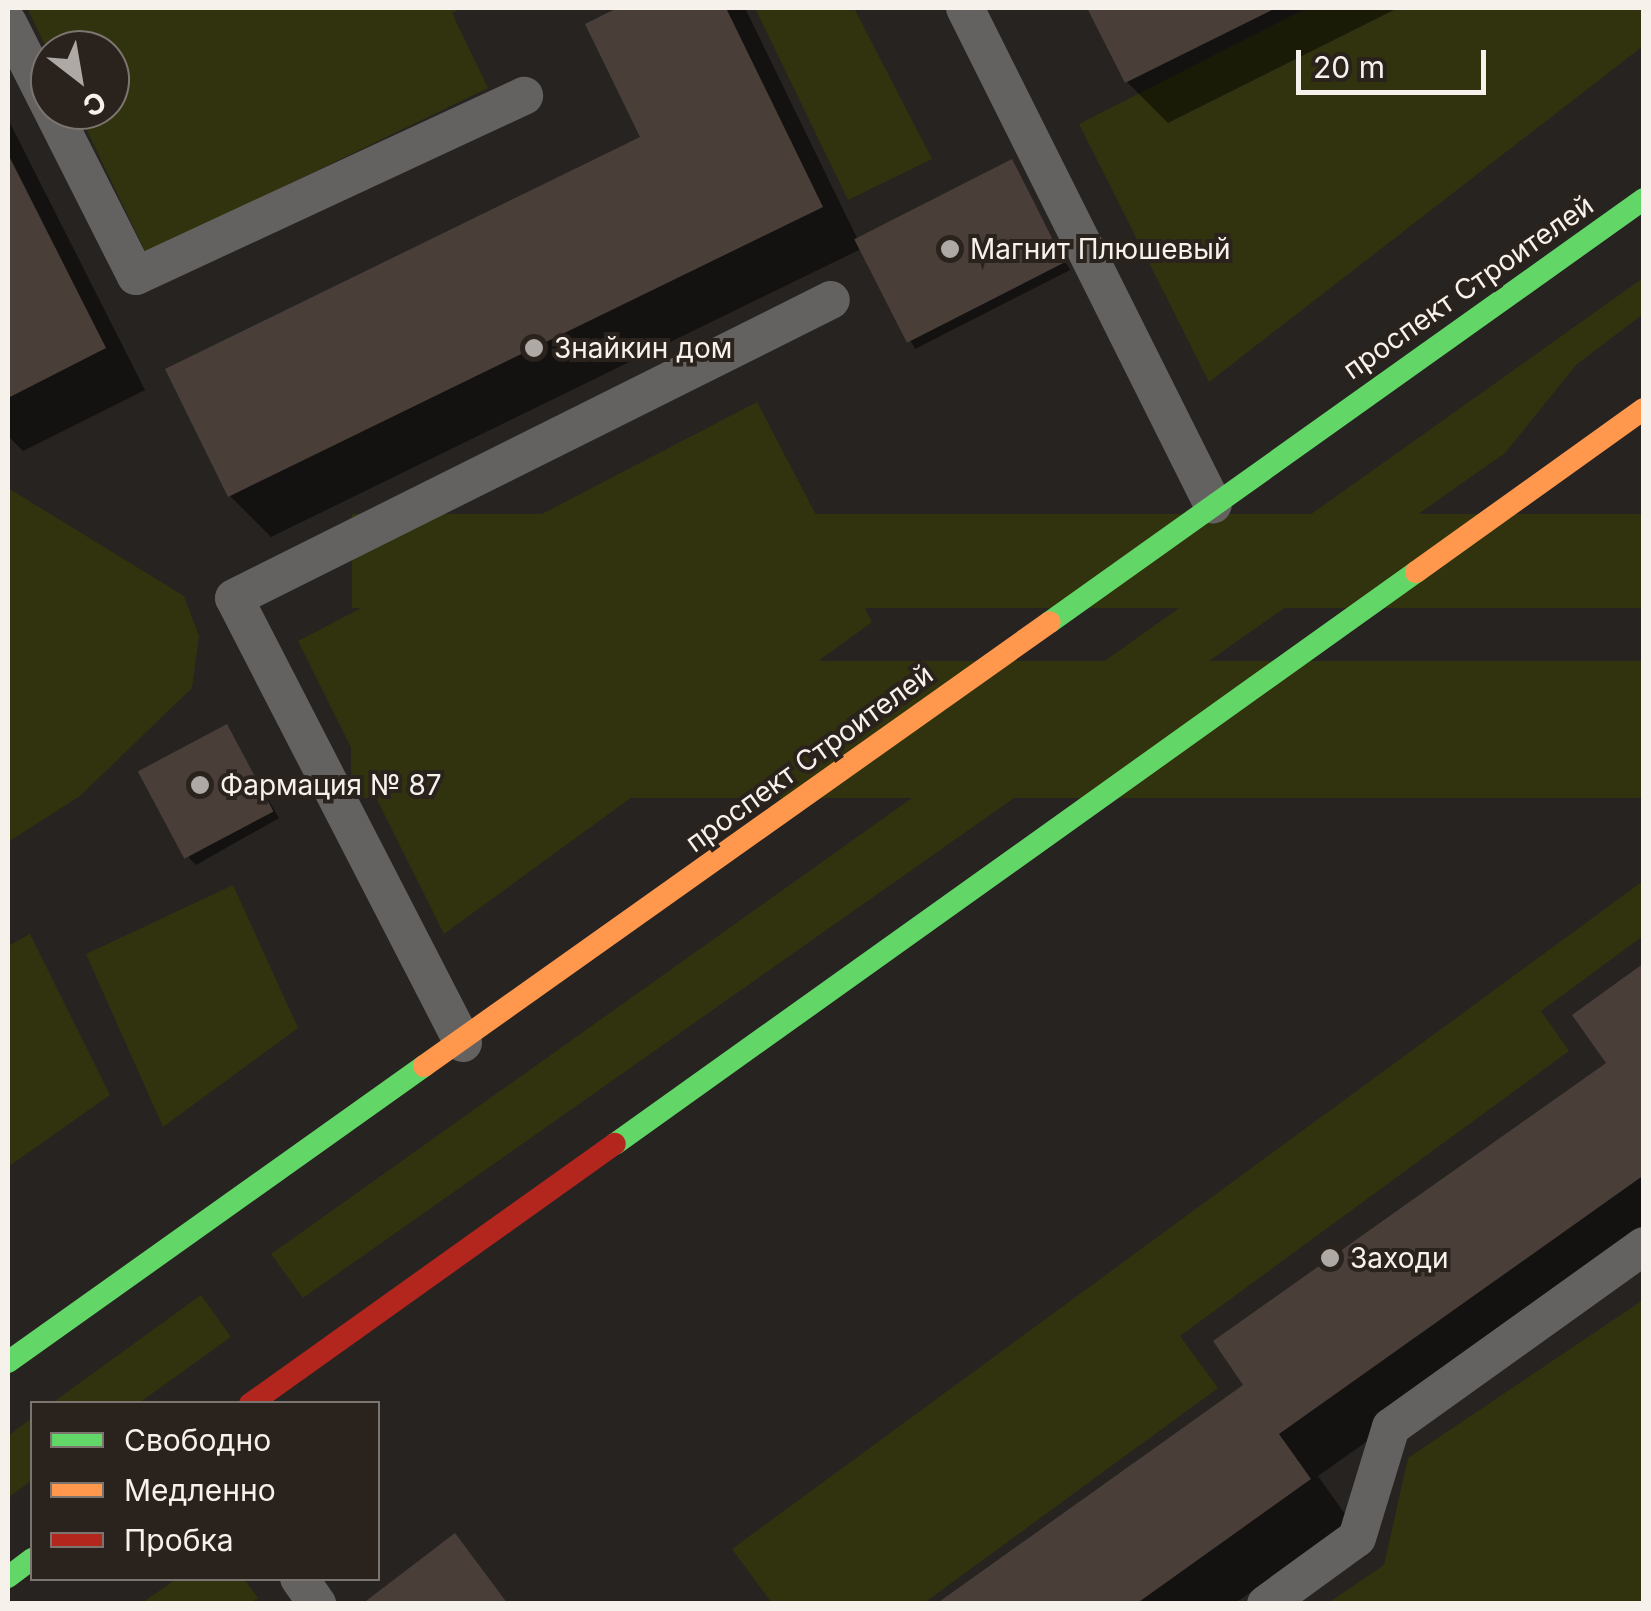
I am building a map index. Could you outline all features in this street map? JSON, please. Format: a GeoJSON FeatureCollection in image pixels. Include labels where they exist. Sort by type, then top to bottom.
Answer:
{"type":"FeatureCollection","features":[{"type":"Feature","properties":{"kind":"main road","name":"проспект Строителей"},"geometry":{"type":"LineString","coordinates":[[8,1362],[463,1043],[1644,199]]}},
{"type":"Feature","properties":{"kind":"main road"},"geometry":{"type":"LineString","coordinates":[[254,1401],[1644,409]]}},
{"type":"Feature","properties":{"kind":"main road"},"geometry":{"type":"LineString","coordinates":[[8,1577],[30,1561]]}},
{"type":"Feature","properties":{"kind":"lane"},"geometry":{"type":"LineString","coordinates":[[966,8],[1213,505]]}},
{"type":"Feature","properties":{"kind":"lane"},"geometry":{"type":"LineString","coordinates":[[8,23],[30,66]]}},
{"type":"Feature","properties":{"kind":"lane"},"geometry":{"type":"LineString","coordinates":[[62,130],[136,276],[524,96]]}},
{"type":"Feature","properties":{"kind":"lane"},"geometry":{"type":"LineString","coordinates":[[463,1043],[234,598],[831,300]]}},
{"type":"Feature","properties":{"kind":"lane"},"geometry":{"type":"LineString","coordinates":[[1266,1604],[1358,1538],[1391,1427],[1644,1246]]}},
{"type":"Feature","properties":{"kind":"lane"},"geometry":{"type":"LineString","coordinates":[[301,1581],[317,1604]]}},
{"type":"Feature","properties":{"kind":"green space"},"geometry":{"type":"Polygon","coordinates":[[[27,8],[462,8],[452,13],[488,88],[146,253],[87,130],[130,130],[130,30],[38,30],[27,8]]]}},
{"type":"Feature","properties":{"kind":"green space"},"geometry":{"type":"Polygon","coordinates":[[[755,8],[854,8],[932,159],[848,200],[755,8]]]}},
{"type":"Feature","properties":{"kind":"green space"},"geometry":{"type":"Polygon","coordinates":[[[1307,8],[1643,8],[1643,46],[1209,382],[1079,124],[1307,8]]]}},
{"type":"Feature","properties":{"kind":"green space"},"geometry":{"type":"Polygon","coordinates":[[[1643,278],[1643,314],[1576,365],[1505,453],[303,1298],[271,1254],[1643,278]]]}},
{"type":"Feature","properties":{"kind":"green space"},"geometry":{"type":"Polygon","coordinates":[[[757,402],[872,622],[444,934],[298,641],[757,402]]]}},
{"type":"Feature","properties":{"kind":"green space"},"geometry":{"type":"Polygon","coordinates":[[[8,488],[184,596],[199,636],[192,688],[80,796],[8,842],[8,488]]]}},
{"type":"Feature","properties":{"kind":"green space"},"geometry":{"type":"Polygon","coordinates":[[[352,514],[1643,514],[1643,608],[352,608],[352,514]]]}},
{"type":"Feature","properties":{"kind":"green space"},"geometry":{"type":"Polygon","coordinates":[[[351,661],[1643,661],[1643,798],[351,798],[351,661]]]}},
{"type":"Feature","properties":{"kind":"green space"},"geometry":{"type":"Polygon","coordinates":[[[1643,881],[1643,936],[1541,1011],[1569,1051],[1180,1336],[1218,1388],[924,1603],[772,1603],[732,1549],[1643,881]]]}},
{"type":"Feature","properties":{"kind":"green space"},"geometry":{"type":"Polygon","coordinates":[[[233,885],[298,1028],[163,1127],[86,954],[233,885]]]}},
{"type":"Feature","properties":{"kind":"green space"},"geometry":{"type":"Polygon","coordinates":[[[30,934],[110,1095],[8,1167],[8,946],[30,934]]]}},
{"type":"Feature","properties":{"kind":"green space"},"geometry":{"type":"Polygon","coordinates":[[[201,1295],[231,1337],[142,1401],[55,1401],[201,1295]]]}},
{"type":"Feature","properties":{"kind":"green space"},"geometry":{"type":"Polygon","coordinates":[[[1643,1300],[1643,1603],[1328,1603],[1384,1565],[1408,1458],[1643,1300]]]}},
{"type":"Feature","properties":{"kind":"green space"},"geometry":{"type":"Polygon","coordinates":[[[30,1420],[30,1482],[8,1498],[8,1436],[30,1420]]]}},
{"type":"Feature","properties":{"kind":"green space"},"geometry":{"type":"Polygon","coordinates":[[[173,1581],[245,1581],[258,1598],[250,1604],[142,1603],[173,1581]]]}},
{"type":"Feature","properties":{"kind":"building"},"geometry":{"type":"Polygon","coordinates":[[[617,8],[726,8],[823,207],[228,497],[165,369],[640,137],[585,24],[617,8]]]}},
{"type":"Feature","properties":{"kind":"building"},"geometry":{"type":"Polygon","coordinates":[[[1087,8],[1276,8],[1125,83],[1087,8]]]}},
{"type":"Feature","properties":{"kind":"building"},"geometry":{"type":"Polygon","coordinates":[[[8,154],[106,348],[8,398],[8,154]]]}},
{"type":"Feature","properties":{"kind":"building"},"geometry":{"type":"Polygon","coordinates":[[[1012,159],[1065,262],[907,343],[854,239],[1012,159]]]}},
{"type":"Feature","properties":{"kind":"building"},"geometry":{"type":"Polygon","coordinates":[[[227,724],[273,811],[184,859],[138,771],[227,724]]]}},
{"type":"Feature","properties":{"kind":"building"},"geometry":{"type":"Polygon","coordinates":[[[1644,963],[1644,1175],[1279,1434],[1311,1479],[1136,1604],[936,1604],[1243,1385],[1213,1341],[1606,1063],[1572,1015],[1644,963]]]}},
{"type":"Feature","properties":{"kind":"building"},"geometry":{"type":"Polygon","coordinates":[[[455,1533],[508,1604],[362,1604],[455,1533]]]}},
{"type":"Feature","properties":{"kind":"traffic: fast"},"geometry":{"type":"LineString","coordinates":[[1050,622],[1644,199]]}},
{"type":"Feature","properties":{"kind":"traffic: fast"},"geometry":{"type":"LineString","coordinates":[[615,1144],[1416,572]]}},
{"type":"Feature","properties":{"kind":"traffic: fast"},"geometry":{"type":"LineString","coordinates":[[8,1362],[424,1066]]}},
{"type":"Feature","properties":{"kind":"traffic: fast"},"geometry":{"type":"LineString","coordinates":[[8,1577],[30,1560]]}},
{"type":"Feature","properties":{"kind":"traffic: slow"},"geometry":{"type":"LineString","coordinates":[[1416,572],[1644,409]]}},
{"type":"Feature","properties":{"kind":"traffic: slow"},"geometry":{"type":"LineString","coordinates":[[424,1066],[1050,622]]}},
{"type":"Feature","properties":{"kind":"traffic: jam"},"geometry":{"type":"LineString","coordinates":[[254,1401],[615,1144]]}},
{"type":"Feature","properties":{"kind":"place","name":"Магнит Плюшевый"},"geometry":{"type":"Point","coordinates":[950,249]}},
{"type":"Feature","properties":{"kind":"place","name":"Знайкин дом"},"geometry":{"type":"Point","coordinates":[534,348]}},
{"type":"Feature","properties":{"kind":"place","name":"Фармация № 87"},"geometry":{"type":"Point","coordinates":[200,785]}},
{"type":"Feature","properties":{"kind":"place","name":"Заходи"},"geometry":{"type":"Point","coordinates":[1330,1258]}}]}
